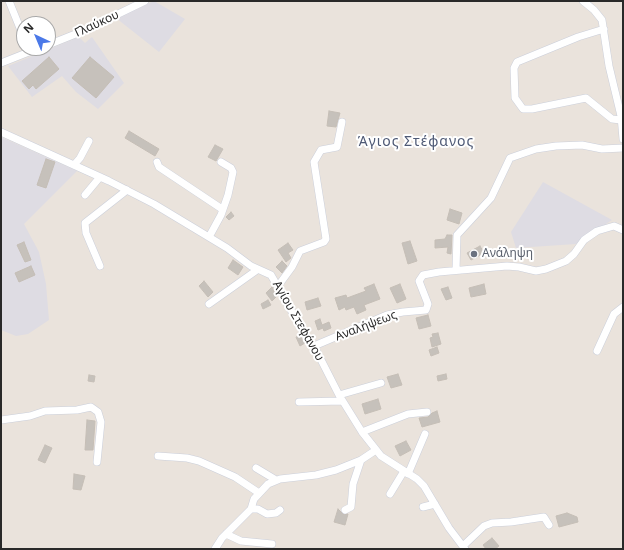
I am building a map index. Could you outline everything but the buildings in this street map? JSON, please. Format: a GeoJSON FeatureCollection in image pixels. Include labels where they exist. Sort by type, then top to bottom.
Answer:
{"type":"FeatureCollection","features":[{"type":"Feature","properties":{"kind":"street"},"geometry":{"type":"LineString","coordinates":[[9,1],[16,18]]}},
{"type":"Feature","properties":{"kind":"street","name":"Γλαύκου"},"geometry":{"type":"LineString","coordinates":[[56,41],[83,31],[145,1]]}},
{"type":"Feature","properties":{"kind":"street"},"geometry":{"type":"LineString","coordinates":[[583,1],[599,15],[604,29],[609,66],[621,120],[623,139]]}},
{"type":"Feature","properties":{"kind":"street"},"geometry":{"type":"LineString","coordinates":[[604,29],[578,37],[517,62],[514,68],[515,98],[523,109],[532,109],[586,98],[612,119],[621,120]]}},
{"type":"Feature","properties":{"kind":"street"},"geometry":{"type":"LineString","coordinates":[[1,62],[16,56]]}},
{"type":"Feature","properties":{"kind":"street"},"geometry":{"type":"LineString","coordinates":[[278,286],[284,279],[301,250],[324,242],[326,239],[314,162],[321,150],[337,147],[342,122]]}},
{"type":"Feature","properties":{"kind":"street","name":"Αγίου Στεφάνου"},"geometry":{"type":"LineString","coordinates":[[1,132],[100,177],[165,210],[257,270],[271,275],[307,338],[314,346],[341,398],[362,432],[384,459],[424,486],[449,528],[464,548]]}},
{"type":"Feature","properties":{"kind":"street"},"geometry":{"type":"LineString","coordinates":[[74,165],[80,158],[89,141]]}},
{"type":"Feature","properties":{"kind":"street"},"geometry":{"type":"LineString","coordinates":[[456,270],[457,235],[491,198],[510,158],[536,149],[556,146],[582,145],[602,149],[623,148]]}},
{"type":"Feature","properties":{"kind":"street"},"geometry":{"type":"LineString","coordinates":[[157,162],[159,167],[222,209]]}},
{"type":"Feature","properties":{"kind":"street"},"geometry":{"type":"LineString","coordinates":[[208,237],[228,196],[233,172],[231,168],[222,162]]}},
{"type":"Feature","properties":{"kind":"street"},"geometry":{"type":"LineString","coordinates":[[85,195],[100,177]]}},
{"type":"Feature","properties":{"kind":"street"},"geometry":{"type":"LineString","coordinates":[[100,266],[86,233],[85,223],[127,190]]}},
{"type":"Feature","properties":{"kind":"street","name":"Αναλήψεως"},"geometry":{"type":"LineString","coordinates":[[314,346],[387,315],[403,312],[424,311],[428,308],[428,304],[420,285],[420,278],[423,275],[435,272],[477,270],[507,266],[536,271],[546,270],[566,261],[574,254],[584,240],[597,231],[614,226],[623,230]]}},
{"type":"Feature","properties":{"kind":"street"},"geometry":{"type":"LineString","coordinates":[[209,304],[257,270]]}},
{"type":"Feature","properties":{"kind":"street"},"geometry":{"type":"LineString","coordinates":[[597,352],[614,314],[623,307]]}},
{"type":"Feature","properties":{"kind":"street"},"geometry":{"type":"LineString","coordinates":[[299,402],[341,398],[381,383]]}},
{"type":"Feature","properties":{"kind":"street"},"geometry":{"type":"LineString","coordinates":[[1,420],[30,416],[54,410],[79,410],[91,407],[98,412],[101,422],[97,462]]}},
{"type":"Feature","properties":{"kind":"street"},"geometry":{"type":"LineString","coordinates":[[362,432],[408,414],[426,412]]}},
{"type":"Feature","properties":{"kind":"street"},"geometry":{"type":"LineString","coordinates":[[390,494],[406,473],[425,434]]}},
{"type":"Feature","properties":{"kind":"street"},"geometry":{"type":"LineString","coordinates":[[215,549],[226,534],[251,508],[259,493],[268,484],[276,480],[325,473],[361,460],[376,450]]}},
{"type":"Feature","properties":{"kind":"street"},"geometry":{"type":"LineString","coordinates":[[158,456],[187,458],[199,461],[235,477],[259,493]]}},
{"type":"Feature","properties":{"kind":"street"},"geometry":{"type":"LineString","coordinates":[[345,510],[351,507],[353,484],[361,460]]}},
{"type":"Feature","properties":{"kind":"street"},"geometry":{"type":"LineString","coordinates":[[256,468],[276,480]]}},
{"type":"Feature","properties":{"kind":"street"},"geometry":{"type":"LineString","coordinates":[[423,507],[435,504]]}},
{"type":"Feature","properties":{"kind":"street"},"geometry":{"type":"LineString","coordinates":[[251,508],[258,509],[267,514],[276,513],[280,510]]}},
{"type":"Feature","properties":{"kind":"street"},"geometry":{"type":"LineString","coordinates":[[464,548],[484,526],[492,523],[544,517],[549,525]]}},
{"type":"Feature","properties":{"kind":"street"},"geometry":{"type":"LineString","coordinates":[[226,534],[241,541],[272,544]]}},
{"type":"Feature","properties":{"kind":"shaded area"},"geometry":{"type":"Polygon","coordinates":[[[154,1],[185,19],[159,52],[116,18],[154,1]]]}},
{"type":"Feature","properties":{"kind":"shaded area"},"geometry":{"type":"Polygon","coordinates":[[[79,37],[85,43],[92,37],[124,83],[98,109],[76,92],[62,76],[32,97],[8,66],[32,56],[56,56],[56,46],[79,37]]]}},
{"type":"Feature","properties":{"kind":"shaded area"},"geometry":{"type":"Polygon","coordinates":[[[1,137],[77,171],[24,224],[39,252],[46,284],[49,320],[28,334],[16,336],[1,330],[1,137]]]}},
{"type":"Feature","properties":{"kind":"shaded area"},"geometry":{"type":"Polygon","coordinates":[[[543,182],[612,220],[576,244],[516,248],[511,232],[543,182]]]}},
{"type":"Feature","properties":{"kind":"place","name":"Ανάληψη"},"geometry":{"type":"Point","coordinates":[474,254]}},
{"type":"Feature","properties":{"kind":"district","name":"Άγιος Στέφανος"},"geometry":{"type":"Point","coordinates":[416,142]}}]}
